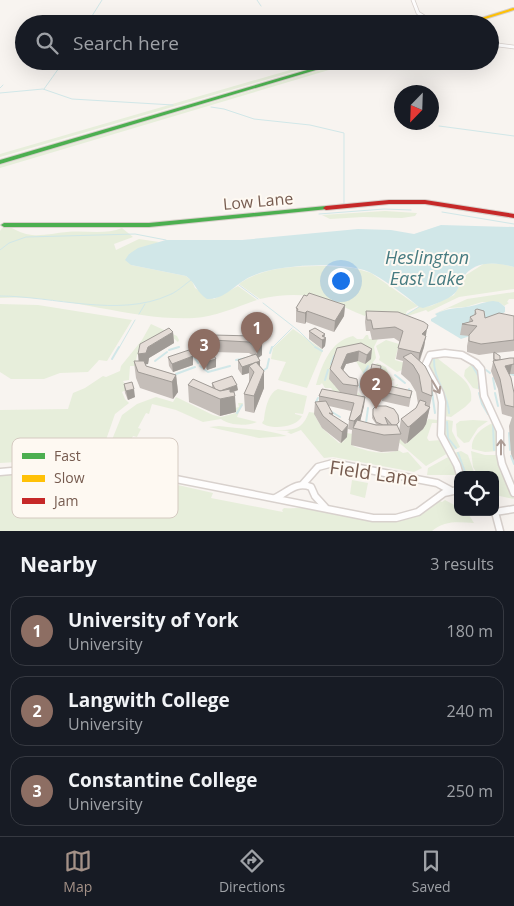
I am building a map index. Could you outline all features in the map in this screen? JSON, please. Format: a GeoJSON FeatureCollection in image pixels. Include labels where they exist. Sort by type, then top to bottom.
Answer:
{"type":"FeatureCollection","features":[{"type":"Feature","properties":{"kind":"main road"},"geometry":{"type":"LineString","coordinates":[[496,15],[514,10]]}},
{"type":"Feature","properties":{"kind":"main road"},"geometry":{"type":"LineString","coordinates":[[499,15],[514,10]]}},
{"type":"Feature","properties":{"kind":"main road"},"geometry":{"type":"LineString","coordinates":[[0,161],[305,70]]}},
{"type":"Feature","properties":{"kind":"main road"},"geometry":{"type":"LineString","coordinates":[[0,161],[313,70]]}},
{"type":"Feature","properties":{"kind":"main road","name":"Low Lane"},"geometry":{"type":"LineString","coordinates":[[4,225],[149,225],[389,202],[425,202],[514,216]]}},
{"type":"Feature","properties":{"kind":"street"},"geometry":{"type":"LineString","coordinates":[[413,0],[418,13],[421,15]]}},
{"type":"Feature","properties":{"kind":"street"},"geometry":{"type":"LineString","coordinates":[[499,45],[514,47]]}},
{"type":"Feature","properties":{"kind":"street"},"geometry":{"type":"LineString","coordinates":[[459,471],[455,458],[442,440],[440,432],[441,394],[428,375],[425,366],[430,355],[442,352],[454,352],[465,356],[478,365],[484,376],[483,391],[501,434],[500,453],[503,467],[514,493]]}},
{"type":"Feature","properties":{"kind":"street","name":"Field Lane"},"geometry":{"type":"LineString","coordinates":[[303,484],[318,467],[333,463],[437,483],[454,490]]}},
{"type":"Feature","properties":{"kind":"street"},"geometry":{"type":"LineString","coordinates":[[178,479],[373,518],[396,518],[418,512],[454,490]]}},
{"type":"Feature","properties":{"kind":"street"},"geometry":{"type":"LineString","coordinates":[[272,499],[290,490],[295,485],[303,484],[311,487],[315,496],[325,508]]}},
{"type":"Feature","properties":{"kind":"street"},"geometry":{"type":"LineString","coordinates":[[290,490],[290,497],[294,502]]}},
{"type":"Feature","properties":{"kind":"street"},"geometry":{"type":"LineString","coordinates":[[307,504],[315,496]]}},
{"type":"Feature","properties":{"kind":"street"},"geometry":{"type":"LineString","coordinates":[[499,511],[514,508]]}},
{"type":"Feature","properties":{"kind":"street"},"geometry":{"type":"LineString","coordinates":[[498,516],[500,531]]}},
{"type":"Feature","properties":{"kind":"green space"},"geometry":{"type":"Polygon","coordinates":[[[290,70],[300,70],[0,157],[0,154],[290,70]]]}},
{"type":"Feature","properties":{"kind":"green space"},"geometry":{"type":"Polygon","coordinates":[[[321,70],[329,70],[0,168],[0,165],[321,70]]]}},
{"type":"Feature","properties":{"kind":"green space"},"geometry":{"type":"Polygon","coordinates":[[[385,211],[417,213],[415,216],[402,218],[363,217],[330,219],[322,215],[385,211]]]}},
{"type":"Feature","properties":{"kind":"green space"},"geometry":{"type":"Polygon","coordinates":[[[10,227],[29,235],[109,231],[122,228],[133,237],[114,244],[116,250],[139,239],[159,242],[129,254],[131,265],[186,276],[192,281],[195,288],[214,299],[238,286],[257,300],[218,314],[194,318],[170,318],[121,312],[49,299],[0,298],[0,231],[2,228],[10,227]]]}},
{"type":"Feature","properties":{"kind":"green space"},"geometry":{"type":"Polygon","coordinates":[[[485,263],[514,267],[514,289],[459,297],[428,312],[426,310],[408,316],[407,314],[419,307],[431,306],[454,295],[466,275],[485,263]]]}},
{"type":"Feature","properties":{"kind":"green space"},"geometry":{"type":"Polygon","coordinates":[[[327,266],[354,268],[371,273],[418,306],[407,311],[405,316],[377,311],[369,312],[365,316],[320,298],[286,295],[260,299],[239,284],[270,270],[327,266]]]}},
{"type":"Feature","properties":{"kind":"green space"},"geometry":{"type":"Polygon","coordinates":[[[514,292],[514,299],[509,299],[507,302],[509,303],[504,306],[499,302],[482,302],[466,307],[449,308],[432,315],[467,299],[514,292]]]}},
{"type":"Feature","properties":{"kind":"green space"},"geometry":{"type":"Polygon","coordinates":[[[0,304],[38,305],[132,320],[107,361],[99,360],[88,372],[60,373],[44,379],[11,379],[0,372],[0,304]]]}},
{"type":"Feature","properties":{"kind":"green space"},"geometry":{"type":"Polygon","coordinates":[[[151,324],[177,336],[179,340],[178,342],[171,336],[137,355],[135,366],[130,366],[129,380],[123,381],[128,389],[122,392],[129,403],[115,414],[107,438],[12,438],[12,462],[0,463],[0,410],[68,409],[73,393],[85,388],[103,376],[106,377],[120,371],[121,366],[142,340],[151,324]]]}},
{"type":"Feature","properties":{"kind":"green space"},"geometry":{"type":"Polygon","coordinates":[[[293,329],[323,350],[307,388],[278,380],[286,362],[271,359],[273,348],[293,329]]]}},
{"type":"Feature","properties":{"kind":"green space"},"geometry":{"type":"Polygon","coordinates":[[[368,335],[369,339],[378,339],[374,347],[376,358],[364,375],[356,361],[365,364],[369,361],[350,355],[334,386],[357,396],[337,396],[331,388],[325,388],[322,383],[316,385],[324,362],[338,343],[353,336],[357,339],[363,339],[368,335]]]}},
{"type":"Feature","properties":{"kind":"green space"},"geometry":{"type":"Polygon","coordinates":[[[386,340],[399,344],[395,360],[405,363],[407,368],[397,372],[379,360],[380,357],[376,346],[386,340]]]}},
{"type":"Feature","properties":{"kind":"green space"},"geometry":{"type":"Polygon","coordinates":[[[433,356],[460,376],[470,389],[471,401],[451,417],[444,416],[427,367],[433,356]]]}},
{"type":"Feature","properties":{"kind":"green space"},"geometry":{"type":"Polygon","coordinates":[[[377,363],[386,367],[389,375],[395,380],[386,383],[386,387],[392,388],[398,385],[394,388],[384,389],[377,393],[371,372],[377,363]]]}},
{"type":"Feature","properties":{"kind":"green space"},"geometry":{"type":"Polygon","coordinates":[[[473,363],[480,373],[481,390],[473,388],[464,376],[465,370],[473,363]]]}},
{"type":"Feature","properties":{"kind":"green space"},"geometry":{"type":"Polygon","coordinates":[[[278,389],[307,396],[303,414],[295,413],[302,416],[299,420],[283,427],[271,427],[262,423],[269,398],[278,389]]]}},
{"type":"Feature","properties":{"kind":"green space"},"geometry":{"type":"Polygon","coordinates":[[[367,391],[377,393],[371,395],[367,391]]]}},
{"type":"Feature","properties":{"kind":"green space"},"geometry":{"type":"Polygon","coordinates":[[[156,397],[173,402],[176,397],[221,417],[236,413],[235,408],[239,407],[238,403],[243,403],[237,417],[257,422],[239,425],[221,419],[203,422],[176,410],[152,404],[149,414],[146,413],[138,428],[141,429],[137,437],[113,438],[122,415],[137,404],[156,397]]]}},
{"type":"Feature","properties":{"kind":"green space"},"geometry":{"type":"Polygon","coordinates":[[[309,412],[316,413],[315,416],[322,428],[339,443],[343,442],[347,433],[359,435],[353,446],[376,452],[387,453],[398,450],[403,453],[408,452],[422,468],[414,472],[333,457],[324,458],[301,430],[291,434],[287,432],[290,431],[275,430],[287,430],[300,426],[309,412]]]}},
{"type":"Feature","properties":{"kind":"green space"},"geometry":{"type":"Polygon","coordinates":[[[406,415],[409,415],[399,436],[405,444],[423,429],[428,419],[438,420],[437,423],[432,423],[427,438],[429,441],[441,440],[448,453],[426,466],[395,439],[406,415]]]}},
{"type":"Feature","properties":{"kind":"green space"},"geometry":{"type":"Polygon","coordinates":[[[443,419],[453,421],[452,431],[460,447],[452,451],[443,437],[443,419]]]}},
{"type":"Feature","properties":{"kind":"green space"},"geometry":{"type":"Polygon","coordinates":[[[460,421],[488,421],[478,428],[469,442],[464,443],[457,436],[456,424],[460,421]]]}},
{"type":"Feature","properties":{"kind":"green space"},"geometry":{"type":"Polygon","coordinates":[[[496,422],[498,429],[498,451],[485,452],[472,449],[473,440],[479,432],[496,422]]]}},
{"type":"Feature","properties":{"kind":"green space"},"geometry":{"type":"Polygon","coordinates":[[[219,426],[287,436],[259,438],[209,427],[219,426]]]}},
{"type":"Feature","properties":{"kind":"green space"},"geometry":{"type":"Polygon","coordinates":[[[461,451],[468,455],[474,471],[461,471],[454,453],[461,451]]]}},
{"type":"Feature","properties":{"kind":"green space"},"geometry":{"type":"Polygon","coordinates":[[[471,451],[485,455],[498,455],[502,472],[514,499],[499,496],[499,471],[476,471],[473,467],[471,451]]]}},
{"type":"Feature","properties":{"kind":"green space"},"geometry":{"type":"Polygon","coordinates":[[[450,456],[456,471],[454,471],[454,475],[427,475],[428,468],[450,456]]]}},
{"type":"Feature","properties":{"kind":"green space"},"geometry":{"type":"Polygon","coordinates":[[[12,473],[12,518],[178,518],[178,485],[213,493],[211,498],[283,512],[284,508],[311,508],[381,522],[408,519],[424,513],[440,501],[445,500],[454,505],[454,516],[470,516],[474,523],[447,523],[432,531],[0,531],[0,474],[12,473]]]}},
{"type":"Feature","properties":{"kind":"green space"},"geometry":{"type":"Polygon","coordinates":[[[352,480],[368,483],[365,498],[350,494],[352,480]]]}},
{"type":"Feature","properties":{"kind":"water","name":"Heslington East Lake"},"geometry":{"type":"Polygon","coordinates":[[[441,225],[514,227],[514,267],[500,264],[485,264],[473,268],[462,279],[452,296],[423,308],[377,276],[352,267],[323,265],[275,269],[250,277],[219,297],[207,299],[186,276],[131,265],[125,260],[129,254],[138,248],[166,240],[242,240],[358,229],[391,230],[414,234],[441,225]]]}},
{"type":"Feature","properties":{"kind":"water"},"geometry":{"type":"Polygon","coordinates":[[[493,301],[499,302],[505,307],[505,312],[466,335],[470,336],[461,339],[431,321],[431,319],[437,316],[435,314],[443,311],[493,301]]]}},
{"type":"Feature","properties":{"kind":"building"},"geometry":{"type":"Polygon","coordinates":[[[309,293],[345,305],[335,321],[307,311],[305,313],[297,311],[298,309],[296,308],[304,295],[307,296],[309,293]]]}},
{"type":"Feature","properties":{"kind":"building"},"geometry":{"type":"Polygon","coordinates":[[[475,310],[484,311],[485,318],[499,313],[514,316],[514,340],[481,344],[469,341],[469,335],[477,326],[462,324],[473,321],[470,317],[476,314],[475,310]]]}},
{"type":"Feature","properties":{"kind":"building"},"geometry":{"type":"Polygon","coordinates":[[[366,311],[398,312],[428,325],[422,334],[426,336],[420,353],[398,348],[403,331],[395,327],[373,329],[371,320],[367,320],[366,311]]]}},
{"type":"Feature","properties":{"kind":"building"},"geometry":{"type":"Polygon","coordinates":[[[169,328],[173,332],[148,347],[146,353],[138,354],[140,344],[169,328]]]}},
{"type":"Feature","properties":{"kind":"building"},"geometry":{"type":"Polygon","coordinates":[[[315,328],[325,334],[322,336],[326,338],[322,340],[309,331],[315,328]]]}},
{"type":"Feature","properties":{"kind":"building"},"geometry":{"type":"Polygon","coordinates":[[[213,335],[253,336],[262,344],[257,348],[249,342],[212,340],[213,335]]]}},
{"type":"Feature","properties":{"kind":"building"},"geometry":{"type":"Polygon","coordinates":[[[205,341],[216,359],[206,362],[195,344],[205,341]]]}},
{"type":"Feature","properties":{"kind":"building"},"geometry":{"type":"Polygon","coordinates":[[[361,343],[372,349],[367,355],[359,351],[347,354],[341,368],[349,377],[357,379],[358,386],[343,384],[330,369],[337,348],[361,343]]]}},
{"type":"Feature","properties":{"kind":"building"},"geometry":{"type":"Polygon","coordinates":[[[189,350],[193,356],[172,364],[168,357],[189,350]]]}},
{"type":"Feature","properties":{"kind":"building"},"geometry":{"type":"Polygon","coordinates":[[[494,352],[500,356],[500,360],[494,359],[494,352]]]}},
{"type":"Feature","properties":{"kind":"building"},"geometry":{"type":"Polygon","coordinates":[[[411,353],[425,366],[432,380],[432,396],[422,392],[419,375],[413,365],[403,357],[411,353]]]}},
{"type":"Feature","properties":{"kind":"building"},"geometry":{"type":"Polygon","coordinates":[[[256,354],[260,361],[242,367],[238,360],[256,354]]]}},
{"type":"Feature","properties":{"kind":"building"},"geometry":{"type":"Polygon","coordinates":[[[514,358],[514,364],[505,366],[511,378],[514,407],[505,405],[500,379],[493,361],[514,358]]]}},
{"type":"Feature","properties":{"kind":"building"},"geometry":{"type":"Polygon","coordinates":[[[134,361],[144,361],[146,366],[176,375],[172,382],[138,372],[134,361]]]}},
{"type":"Feature","properties":{"kind":"building"},"geometry":{"type":"Polygon","coordinates":[[[256,362],[264,371],[254,396],[244,394],[254,372],[249,366],[256,362]]]}},
{"type":"Feature","properties":{"kind":"building"},"geometry":{"type":"Polygon","coordinates":[[[372,364],[381,366],[378,385],[368,383],[372,364]]]}},
{"type":"Feature","properties":{"kind":"building"},"geometry":{"type":"Polygon","coordinates":[[[232,376],[237,385],[220,391],[215,389],[212,383],[232,376]]]}},
{"type":"Feature","properties":{"kind":"building"},"geometry":{"type":"Polygon","coordinates":[[[193,379],[220,391],[230,389],[230,392],[234,392],[235,396],[220,399],[188,385],[193,379]]]}},
{"type":"Feature","properties":{"kind":"building"},"geometry":{"type":"Polygon","coordinates":[[[132,382],[134,389],[126,391],[124,384],[132,382]]]}},
{"type":"Feature","properties":{"kind":"building"},"geometry":{"type":"Polygon","coordinates":[[[385,385],[412,391],[410,398],[383,392],[385,385]]]}},
{"type":"Feature","properties":{"kind":"building"},"geometry":{"type":"Polygon","coordinates":[[[322,389],[365,397],[361,414],[354,421],[349,420],[354,403],[319,396],[322,389]]]}},
{"type":"Feature","properties":{"kind":"building"},"geometry":{"type":"Polygon","coordinates":[[[420,400],[426,402],[425,405],[430,407],[408,427],[401,419],[416,408],[420,400]]]}},
{"type":"Feature","properties":{"kind":"building"},"geometry":{"type":"Polygon","coordinates":[[[326,401],[333,414],[329,413],[348,425],[342,432],[323,416],[315,402],[326,401]]]}},
{"type":"Feature","properties":{"kind":"building"},"geometry":{"type":"Polygon","coordinates":[[[376,406],[386,406],[394,409],[398,415],[399,422],[396,425],[392,425],[385,417],[388,425],[376,422],[373,409],[376,406]]]}},
{"type":"Feature","properties":{"kind":"building"},"geometry":{"type":"Polygon","coordinates":[[[357,420],[376,425],[397,425],[401,434],[384,435],[353,428],[357,420]]]}},
{"type":"Feature","properties":{"kind":"waterway"},"geometry":{"type":"LineString","coordinates":[[93,15],[102,0]]}},
{"type":"Feature","properties":{"kind":"waterway"},"geometry":{"type":"LineString","coordinates":[[257,0],[261,6]]}},
{"type":"Feature","properties":{"kind":"waterway"},"geometry":{"type":"LineString","coordinates":[[44,89],[58,70]]}},
{"type":"Feature","properties":{"kind":"waterway"},"geometry":{"type":"LineString","coordinates":[[0,88],[3,85]]}},
{"type":"Feature","properties":{"kind":"waterway"},"geometry":{"type":"LineString","coordinates":[[0,93],[43,89],[72,99],[173,105]]}},
{"type":"Feature","properties":{"kind":"waterway"},"geometry":{"type":"LineString","coordinates":[[211,107],[224,109],[254,119],[310,125],[344,133],[344,204],[329,206]]}},
{"type":"Feature","properties":{"kind":"waterway"},"geometry":{"type":"LineString","coordinates":[[439,126],[514,136]]}},
{"type":"Feature","properties":{"kind":"waterway"},"geometry":{"type":"LineString","coordinates":[[345,204],[373,202]]}},
{"type":"Feature","properties":{"kind":"waterway"},"geometry":{"type":"LineString","coordinates":[[319,214],[384,209],[411,210]]}},
{"type":"Feature","properties":{"kind":"waterway"},"geometry":{"type":"LineString","coordinates":[[442,212],[514,224]]}},
{"type":"Feature","properties":{"kind":"waterway"},"geometry":{"type":"LineString","coordinates":[[0,250],[9,243],[26,237],[135,234],[166,240]]}},
{"type":"Feature","properties":{"kind":"waterway"},"geometry":{"type":"LineString","coordinates":[[0,296],[86,304],[129,305],[150,302],[169,295],[191,280]]}},
{"type":"Feature","properties":{"kind":"waterway"},"geometry":{"type":"LineString","coordinates":[[239,285],[258,299]]}},
{"type":"Feature","properties":{"kind":"waterway"},"geometry":{"type":"LineString","coordinates":[[263,303],[299,331],[314,346]]}},
{"type":"Feature","properties":{"kind":"waterway"},"geometry":{"type":"LineString","coordinates":[[139,314],[145,304]]}},
{"type":"Feature","properties":{"kind":"waterway"},"geometry":{"type":"LineString","coordinates":[[406,315],[419,307]]}},
{"type":"Feature","properties":{"kind":"waterway"},"geometry":{"type":"LineString","coordinates":[[119,348],[135,320]]}},
{"type":"Feature","properties":{"kind":"waterway"},"geometry":{"type":"LineString","coordinates":[[272,348],[292,328]]}},
{"type":"Feature","properties":{"kind":"waterway"},"geometry":{"type":"LineString","coordinates":[[112,359],[119,347]]}},
{"type":"Feature","properties":{"kind":"waterway"},"geometry":{"type":"LineString","coordinates":[[169,350],[179,347],[176,348]]}},
{"type":"Feature","properties":{"kind":"waterway"},"geometry":{"type":"LineString","coordinates":[[270,353],[272,347]]}},
{"type":"Feature","properties":{"kind":"waterway"},"geometry":{"type":"LineString","coordinates":[[315,347],[322,351]]}},
{"type":"Feature","properties":{"kind":"waterway"},"geometry":{"type":"LineString","coordinates":[[155,361],[167,352]]}},
{"type":"Feature","properties":{"kind":"waterway"},"geometry":{"type":"LineString","coordinates":[[191,352],[198,363]]}},
{"type":"Feature","properties":{"kind":"waterway"},"geometry":{"type":"LineString","coordinates":[[331,364],[334,356]]}},
{"type":"Feature","properties":{"kind":"waterway"},"geometry":{"type":"LineString","coordinates":[[236,360],[247,358]]}},
{"type":"Feature","properties":{"kind":"waterway"},"geometry":{"type":"LineString","coordinates":[[264,370],[267,368],[269,359]]}},
{"type":"Feature","properties":{"kind":"waterway"},"geometry":{"type":"LineString","coordinates":[[434,359],[434,366],[449,413]]}},
{"type":"Feature","properties":{"kind":"waterway"},"geometry":{"type":"LineString","coordinates":[[472,365],[479,377],[479,388]]}},
{"type":"Feature","properties":{"kind":"waterway"},"geometry":{"type":"LineString","coordinates":[[200,366],[208,372],[230,366]]}},
{"type":"Feature","properties":{"kind":"waterway"},"geometry":{"type":"LineString","coordinates":[[364,373],[368,366]]}},
{"type":"Feature","properties":{"kind":"waterway"},"geometry":{"type":"LineString","coordinates":[[176,374],[195,367]]}},
{"type":"Feature","properties":{"kind":"waterway"},"geometry":{"type":"LineString","coordinates":[[380,368],[386,375],[384,388]]}},
{"type":"Feature","properties":{"kind":"waterway"},"geometry":{"type":"LineString","coordinates":[[325,380],[328,370]]}},
{"type":"Feature","properties":{"kind":"waterway"},"geometry":{"type":"LineString","coordinates":[[486,370],[490,373]]}},
{"type":"Feature","properties":{"kind":"waterway"},"geometry":{"type":"LineString","coordinates":[[395,375],[405,383]]}},
{"type":"Feature","properties":{"kind":"waterway"},"geometry":{"type":"LineString","coordinates":[[493,378],[495,389]]}},
{"type":"Feature","properties":{"kind":"waterway"},"geometry":{"type":"LineString","coordinates":[[360,387],[361,380]]}},
{"type":"Feature","properties":{"kind":"waterway"},"geometry":{"type":"LineString","coordinates":[[409,389],[411,394]]}},
{"type":"Feature","properties":{"kind":"waterway"},"geometry":{"type":"LineString","coordinates":[[432,392],[435,413]]}},
{"type":"Feature","properties":{"kind":"waterway"},"geometry":{"type":"LineString","coordinates":[[479,393],[482,404],[488,414]]}},
{"type":"Feature","properties":{"kind":"waterway"},"geometry":{"type":"LineString","coordinates":[[495,393],[498,406]]}},
{"type":"Feature","properties":{"kind":"waterway"},"geometry":{"type":"LineString","coordinates":[[316,402],[318,398]]}},
{"type":"Feature","properties":{"kind":"waterway"},"geometry":{"type":"LineString","coordinates":[[237,413],[242,405]]}},
{"type":"Feature","properties":{"kind":"waterway"},"geometry":{"type":"LineString","coordinates":[[366,423],[368,408]]}},
{"type":"Feature","properties":{"kind":"waterway"},"geometry":{"type":"LineString","coordinates":[[332,412],[340,417]]}},
{"type":"Feature","properties":{"kind":"waterway"},"geometry":{"type":"LineString","coordinates":[[447,422],[448,438],[456,448]]}},
{"type":"Feature","properties":{"kind":"waterway"},"geometry":{"type":"LineString","coordinates":[[493,424],[494,450]]}},
{"type":"Feature","properties":{"kind":"waterway"},"geometry":{"type":"LineString","coordinates":[[509,433],[510,450]]}},
{"type":"Feature","properties":{"kind":"waterway"},"geometry":{"type":"LineString","coordinates":[[458,453],[465,471]]}},
{"type":"Feature","properties":{"kind":"waterway"},"geometry":{"type":"LineString","coordinates":[[511,456],[514,464]]}},
{"type":"Feature","properties":{"kind":"traffic: fast"},"geometry":{"type":"LineString","coordinates":[[0,162],[313,70]]}},
{"type":"Feature","properties":{"kind":"traffic: fast"},"geometry":{"type":"LineString","coordinates":[[4,225],[149,225],[326,208]]}},
{"type":"Feature","properties":{"kind":"traffic: slow"},"geometry":{"type":"LineString","coordinates":[[494,15],[514,9]]}},
{"type":"Feature","properties":{"kind":"traffic: jam"},"geometry":{"type":"LineString","coordinates":[[326,208],[389,202],[425,202],[514,216]]}},
{"type":"Feature","properties":{"kind":"place","name":"University of York"},"geometry":{"type":"Point","coordinates":[257,353]}},
{"type":"Feature","properties":{"kind":"place","name":"Constantine College"},"geometry":{"type":"Point","coordinates":[204,370]}},
{"type":"Feature","properties":{"kind":"place","name":"Langwith College"},"geometry":{"type":"Point","coordinates":[376,409]}}]}
